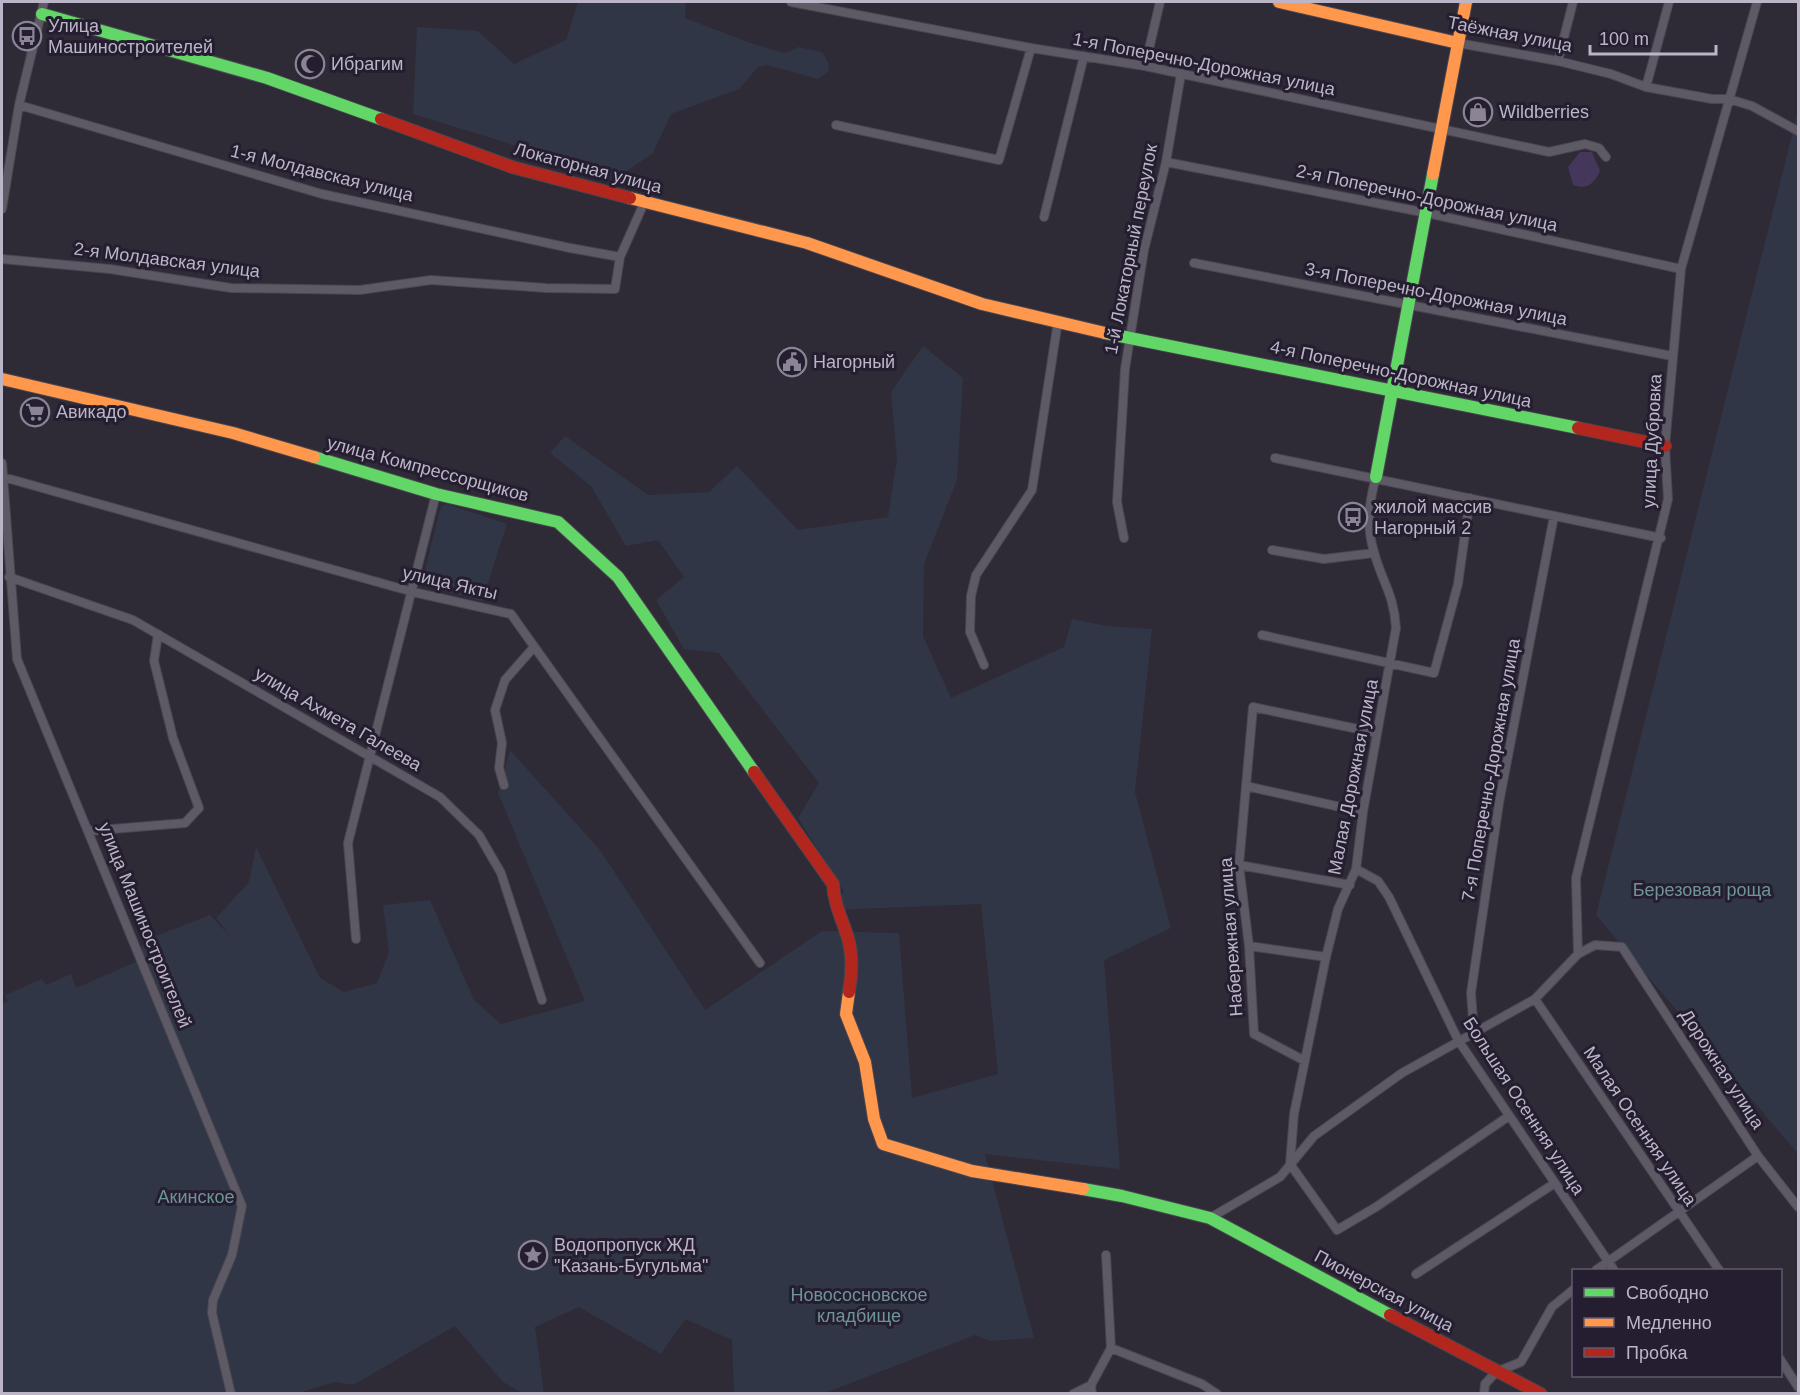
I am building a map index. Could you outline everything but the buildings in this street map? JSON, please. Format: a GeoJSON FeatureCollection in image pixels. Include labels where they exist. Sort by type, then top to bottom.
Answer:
{"type":"FeatureCollection","features":[{"type":"Feature","properties":{"kind":"street","name":"1-я Поперечно-Дорожная улица"},"geometry":{"type":"LineString","coordinates":[[790,2],[1031,48],[1145,66],[1550,152],[1585,144],[1599,148],[1606,157]]}},
{"type":"Feature","properties":{"kind":"street"},"geometry":{"type":"LineString","coordinates":[[1145,66],[1160,2]]}},
{"type":"Feature","properties":{"kind":"street","name":"Таёжная улица"},"geometry":{"type":"LineString","coordinates":[[1279,2],[1458,43],[1558,61],[1611,74],[1646,87],[1729,99],[1752,106],[1798,130]]}},
{"type":"Feature","properties":{"kind":"street"},"geometry":{"type":"LineString","coordinates":[[1376,477],[1466,2]]}},
{"type":"Feature","properties":{"kind":"street"},"geometry":{"type":"LineString","coordinates":[[1558,61],[1573,2]]}},
{"type":"Feature","properties":{"kind":"street"},"geometry":{"type":"LineString","coordinates":[[1646,87],[1669,2]]}},
{"type":"Feature","properties":{"kind":"street","name":"улица Дубровка"},"geometry":{"type":"LineString","coordinates":[[1578,954],[1576,878],[1668,499],[1665,446],[1681,269],[1758,2]]}},
{"type":"Feature","properties":{"kind":"street"},"geometry":{"type":"LineString","coordinates":[[2,209],[19,105],[43,8]]}},
{"type":"Feature","properties":{"kind":"street","name":"Локаторная улица"},"geometry":{"type":"LineString","coordinates":[[43,8],[267,78],[512,167],[644,203],[807,243],[982,304],[1129,339]]}},
{"type":"Feature","properties":{"kind":"street"},"geometry":{"type":"LineString","coordinates":[[836,125],[999,160],[1031,48]]}},
{"type":"Feature","properties":{"kind":"street"},"geometry":{"type":"LineString","coordinates":[[1044,218],[1084,56]]}},
{"type":"Feature","properties":{"kind":"street","name":"1-й Локаторный переулок"},"geometry":{"type":"LineString","coordinates":[[1124,538],[1117,502],[1125,369],[1144,250],[1166,162],[1181,74]]}},
{"type":"Feature","properties":{"kind":"street","name":"1-я Молдавская улица"},"geometry":{"type":"LineString","coordinates":[[19,105],[322,194],[570,248],[620,256]]}},
{"type":"Feature","properties":{"kind":"street","name":"2-я Поперечно-Дорожная улица"},"geometry":{"type":"LineString","coordinates":[[1166,162],[1427,213],[1681,269]]}},
{"type":"Feature","properties":{"kind":"street"},"geometry":{"type":"LineString","coordinates":[[620,256],[644,203]]}},
{"type":"Feature","properties":{"kind":"street","name":"2-я Молдавская улица"},"geometry":{"type":"LineString","coordinates":[[2,259],[110,269],[231,288],[360,290],[431,280],[546,288],[615,289],[620,256]]}},
{"type":"Feature","properties":{"kind":"street","name":"3-я Поперечно-Дорожная улица"},"geometry":{"type":"LineString","coordinates":[[1194,263],[1672,356]]}},
{"type":"Feature","properties":{"kind":"street"},"geometry":{"type":"LineString","coordinates":[[984,665],[970,632],[971,596],[976,575],[1032,490],[1058,321]]}},
{"type":"Feature","properties":{"kind":"street","name":"4-я Поперечно-Дорожная улица"},"geometry":{"type":"LineString","coordinates":[[1129,339],[1250,361],[1665,446]]}},
{"type":"Feature","properties":{"kind":"street","name":"улица Компрессорщиков"},"geometry":{"type":"LineString","coordinates":[[2,379],[233,433],[436,494],[558,522],[618,577],[833,884],[834,902],[848,937],[852,970],[846,1014],[865,1062],[874,1119],[884,1144],[972,1171],[1122,1196],[1210,1218]]}},
{"type":"Feature","properties":{"kind":"street"},"geometry":{"type":"LineString","coordinates":[[1275,458],[1355,475],[1376,477],[1660,538]]}},
{"type":"Feature","properties":{"kind":"street","name":"улица Машиностроителей"},"geometry":{"type":"LineString","coordinates":[[2,462],[17,659],[242,1206],[232,1255],[213,1300],[212,1313],[231,1394]]}},
{"type":"Feature","properties":{"kind":"street","name":"улица Якты"},"geometry":{"type":"LineString","coordinates":[[3,477],[413,592],[510,614],[759,963]]}},
{"type":"Feature","properties":{"kind":"street","name":"Малая Дорожная улица"},"geometry":{"type":"LineString","coordinates":[[1290,1164],[1294,1114],[1326,957],[1338,909],[1356,869],[1363,812],[1392,664],[1396,628],[1394,603],[1374,553],[1369,507],[1376,477]]}},
{"type":"Feature","properties":{"kind":"street"},"geometry":{"type":"LineString","coordinates":[[356,939],[348,843],[436,494]]}},
{"type":"Feature","properties":{"kind":"street"},"geometry":{"type":"LineString","coordinates":[[1262,635],[1434,673],[1458,584],[1470,498]]}},
{"type":"Feature","properties":{"kind":"street","name":"7-я Поперечно-Дорожная улица"},"geometry":{"type":"LineString","coordinates":[[1474,1032],[1471,993],[1499,803],[1554,516]]}},
{"type":"Feature","properties":{"kind":"street"},"geometry":{"type":"LineString","coordinates":[[1272,550],[1324,559],[1374,553]]}},
{"type":"Feature","properties":{"kind":"street","name":"улица Ахмета Галеева"},"geometry":{"type":"LineString","coordinates":[[9,577],[133,620],[440,797],[479,835],[501,873],[542,1000]]}},
{"type":"Feature","properties":{"kind":"street"},"geometry":{"type":"LineString","coordinates":[[88,831],[185,823],[199,808],[173,738],[154,661],[158,634]]}},
{"type":"Feature","properties":{"kind":"street"},"geometry":{"type":"LineString","coordinates":[[504,785],[499,768],[502,743],[495,710],[505,680],[534,647]]}},
{"type":"Feature","properties":{"kind":"street","name":"Набережная улица"},"geometry":{"type":"LineString","coordinates":[[1305,1061],[1254,1034],[1249,946],[1239,865],[1252,707],[1377,733]]}},
{"type":"Feature","properties":{"kind":"street"},"geometry":{"type":"LineString","coordinates":[[1246,786],[1363,812]]}},
{"type":"Feature","properties":{"kind":"street"},"geometry":{"type":"LineString","coordinates":[[1239,865],[1350,885]]}},
{"type":"Feature","properties":{"kind":"street","name":"Большая Осенняя улица"},"geometry":{"type":"LineString","coordinates":[[1356,869],[1378,881],[1389,897],[1458,1040],[1613,1269]]}},
{"type":"Feature","properties":{"kind":"street","name":"Дорожная улица"},"geometry":{"type":"LineString","coordinates":[[1578,954],[1595,945],[1622,947],[1758,1156],[1798,1207]]}},
{"type":"Feature","properties":{"kind":"street"},"geometry":{"type":"LineString","coordinates":[[1249,946],[1326,957]]}},
{"type":"Feature","properties":{"kind":"street"},"geometry":{"type":"LineString","coordinates":[[1210,1218],[1280,1177],[1314,1136],[1402,1073],[1535,999],[1578,954]]}},
{"type":"Feature","properties":{"kind":"street","name":"Малая Осенняя улица"},"geometry":{"type":"LineString","coordinates":[[1535,999],[1718,1269]]}},
{"type":"Feature","properties":{"kind":"street"},"geometry":{"type":"LineString","coordinates":[[1290,1164],[1337,1230],[1376,1207],[1509,1116]]}},
{"type":"Feature","properties":{"kind":"street"},"geometry":{"type":"LineString","coordinates":[[1597,1269],[1758,1156]]}},
{"type":"Feature","properties":{"kind":"street"},"geometry":{"type":"LineString","coordinates":[[1416,1274],[1555,1183]]}},
{"type":"Feature","properties":{"kind":"street","name":"Пионерская улица"},"geometry":{"type":"LineString","coordinates":[[1210,1218],[1541,1394]]}},
{"type":"Feature","properties":{"kind":"street"},"geometry":{"type":"LineString","coordinates":[[1073,1394],[1092,1389],[1111,1348],[1106,1255]]}},
{"type":"Feature","properties":{"kind":"street"},"geometry":{"type":"LineString","coordinates":[[1484,1394],[1485,1384],[1496,1372],[1521,1362],[1552,1306],[1572,1291]]}},
{"type":"Feature","properties":{"kind":"street"},"geometry":{"type":"LineString","coordinates":[[1111,1348],[1202,1384],[1217,1394]]}},
{"type":"Feature","properties":{"kind":"street"},"geometry":{"type":"LineString","coordinates":[[1782,1362],[1798,1387]]}},
{"type":"Feature","properties":{"kind":"green space"},"geometry":{"type":"Polygon","coordinates":[[[578,2],[686,2],[685,18],[753,44],[785,53],[798,47],[822,52],[828,62],[829,71],[818,79],[767,65],[758,67],[739,89],[671,114],[653,153],[618,177],[413,114],[417,27],[478,31],[514,64],[566,40],[578,2]]]}},
{"type":"Feature","properties":{"kind":"green space","name":"Березовая роща"},"geometry":{"type":"Polygon","coordinates":[[[1798,111],[1798,1154],[1596,915],[1798,111]]]}},
{"type":"Feature","properties":{"kind":"green space"},"geometry":{"type":"Polygon","coordinates":[[[923,346],[963,378],[957,480],[924,564],[923,636],[951,698],[1064,647],[1072,619],[1107,626],[1152,629],[1135,792],[1171,928],[1104,960],[1120,1169],[985,1154],[1034,1338],[990,1341],[975,1335],[825,1393],[734,1393],[732,1340],[685,1319],[661,1354],[579,1307],[535,1327],[544,1393],[522,1393],[503,1382],[455,1326],[353,1385],[335,1382],[298,1393],[2,1394],[2,1004],[8,1001],[5,995],[42,979],[46,985],[71,974],[76,988],[138,961],[143,941],[210,915],[230,936],[216,918],[249,882],[256,847],[320,978],[344,992],[377,983],[389,952],[383,905],[430,900],[474,1000],[501,1024],[585,1001],[498,793],[510,750],[600,850],[705,1010],[822,931],[899,933],[912,1098],[998,1074],[981,904],[833,910],[844,891],[798,818],[819,783],[719,653],[684,649],[656,600],[684,577],[658,540],[626,546],[591,486],[550,453],[565,436],[648,495],[709,492],[737,466],[798,530],[888,517],[897,459],[891,392],[923,346]]]}},
{"type":"Feature","properties":{"kind":"green space"},"geometry":{"type":"Polygon","coordinates":[[[447,504],[507,524],[482,601],[426,586],[422,582],[441,506],[447,504]]]}},
{"type":"Feature","properties":{"kind":"shaded area"},"geometry":{"type":"Polygon","coordinates":[[[1580,152],[1592,152],[1600,171],[1590,185],[1582,187],[1573,185],[1568,167],[1580,152]]]}},
{"type":"Feature","properties":{"kind":"traffic: fast"},"geometry":{"type":"LineString","coordinates":[[42,14],[267,78],[381,119]]}},
{"type":"Feature","properties":{"kind":"traffic: fast"},"geometry":{"type":"LineString","coordinates":[[1376,477],[1433,174]]}},
{"type":"Feature","properties":{"kind":"traffic: fast"},"geometry":{"type":"LineString","coordinates":[[1105,333],[1578,428]]}},
{"type":"Feature","properties":{"kind":"traffic: fast"},"geometry":{"type":"LineString","coordinates":[[314,457],[436,494],[558,522],[618,577],[754,772]]}},
{"type":"Feature","properties":{"kind":"traffic: fast"},"geometry":{"type":"LineString","coordinates":[[1083,1189],[1122,1196],[1210,1218],[1390,1315]]}},
{"type":"Feature","properties":{"kind":"traffic: slow"},"geometry":{"type":"LineString","coordinates":[[1279,2],[1458,43]]}},
{"type":"Feature","properties":{"kind":"traffic: slow"},"geometry":{"type":"LineString","coordinates":[[1433,174],[1466,2]]}},
{"type":"Feature","properties":{"kind":"traffic: slow"},"geometry":{"type":"LineString","coordinates":[[630,198],[807,243],[982,304],[1105,333]]}},
{"type":"Feature","properties":{"kind":"traffic: slow"},"geometry":{"type":"LineString","coordinates":[[2,379],[233,433],[314,457]]}},
{"type":"Feature","properties":{"kind":"traffic: slow"},"geometry":{"type":"LineString","coordinates":[[849,992],[846,1014],[865,1062],[874,1119],[883,1144],[972,1171],[1083,1189]]}},
{"type":"Feature","properties":{"kind":"traffic: jam"},"geometry":{"type":"LineString","coordinates":[[381,119],[512,167],[630,198]]}},
{"type":"Feature","properties":{"kind":"traffic: jam"},"geometry":{"type":"LineString","coordinates":[[1578,428],[1665,446]]}},
{"type":"Feature","properties":{"kind":"traffic: jam"},"geometry":{"type":"LineString","coordinates":[[754,772],[833,884],[836,904],[850,949],[849,992]]}},
{"type":"Feature","properties":{"kind":"traffic: jam"},"geometry":{"type":"LineString","coordinates":[[1390,1315],[1541,1394]]}},
{"type":"Feature","properties":{"kind":"place","name":"Улица Машиностроителей"},"geometry":{"type":"Point","coordinates":[27,36]}},
{"type":"Feature","properties":{"kind":"place","name":"Ибрагим"},"geometry":{"type":"Point","coordinates":[310,64]}},
{"type":"Feature","properties":{"kind":"place","name":"Wildberries"},"geometry":{"type":"Point","coordinates":[1478,112]}},
{"type":"Feature","properties":{"kind":"place","name":"Нагорный"},"geometry":{"type":"Point","coordinates":[792,362]}},
{"type":"Feature","properties":{"kind":"place","name":"Авикадо"},"geometry":{"type":"Point","coordinates":[35,412]}},
{"type":"Feature","properties":{"kind":"place","name":"жилой массив Нагорный 2"},"geometry":{"type":"Point","coordinates":[1353,517]}},
{"type":"Feature","properties":{"kind":"place","name":"Водопропуск ЖД \"Казань-Бугульма\""},"geometry":{"type":"Point","coordinates":[533,1255]}},
{"type":"Feature","properties":{"kind":"park label","name":"Акинское"},"geometry":{"type":"Point","coordinates":[196,1197]}},
{"type":"Feature","properties":{"kind":"park label","name":"Новососновское кладбище"},"geometry":{"type":"Point","coordinates":[859,1305]}}]}
